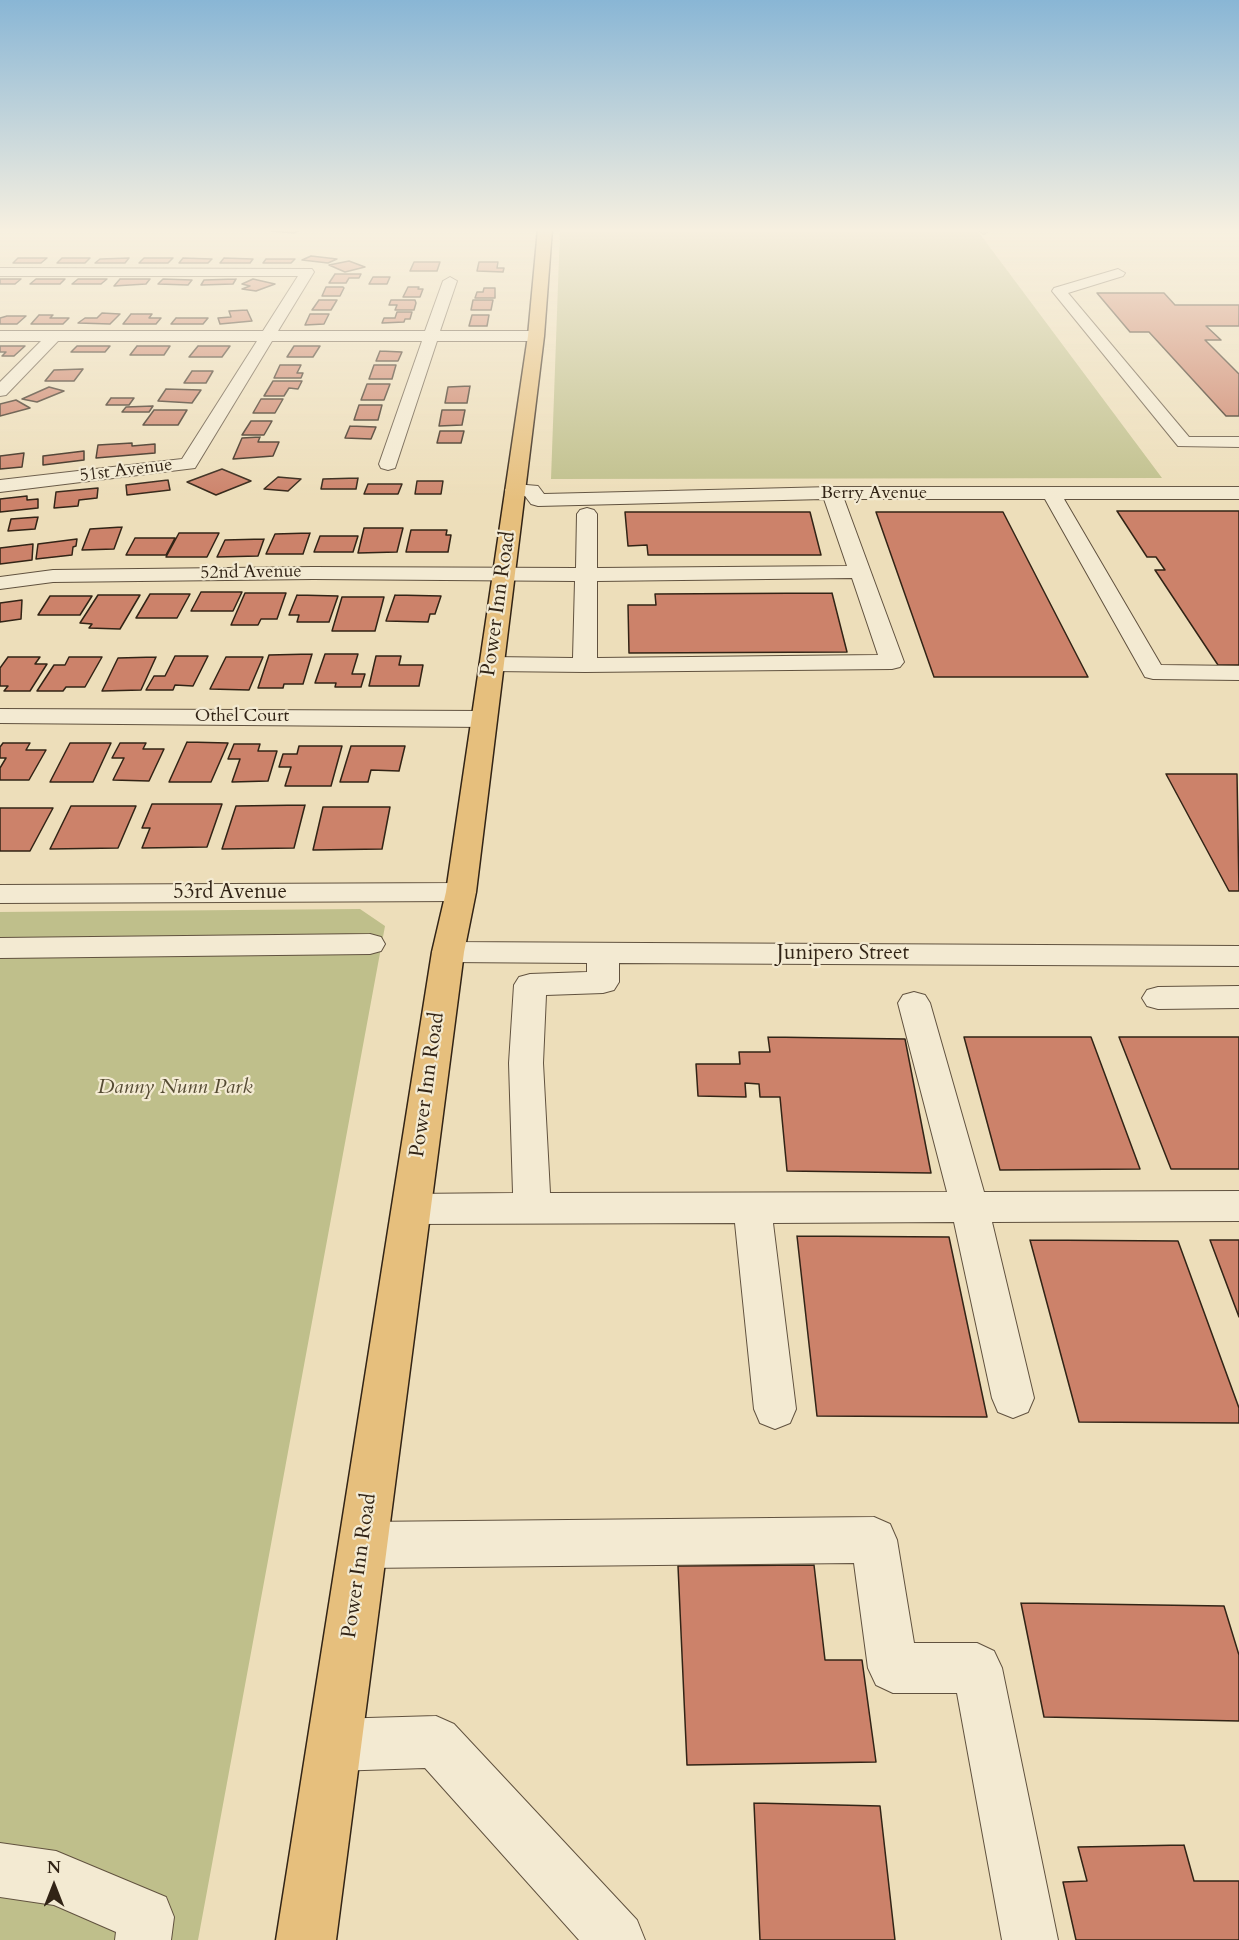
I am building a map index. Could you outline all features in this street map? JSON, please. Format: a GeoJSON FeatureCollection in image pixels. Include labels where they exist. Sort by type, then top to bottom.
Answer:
{"type":"FeatureCollection","features":[{"type":"Feature","properties":{"kind":"main road","name":"Power Inn Road"},"geometry":{"type":"LineString","coordinates":[[306,1940],[448,952],[461,892],[537,320]]}},
{"type":"Feature","properties":{"kind":"street","name":"51st Avenue"},"geometry":{"type":"LineString","coordinates":[[0,486],[188,464],[277,320]]}},
{"type":"Feature","properties":{"kind":"street"},"geometry":{"type":"LineString","coordinates":[[388,464],[435,320]]}},
{"type":"Feature","properties":{"kind":"street"},"geometry":{"type":"LineString","coordinates":[[1083,320],[1184,442],[1239,442]]}},
{"type":"Feature","properties":{"kind":"street"},"geometry":{"type":"LineString","coordinates":[[0,336],[536,336]]}},
{"type":"Feature","properties":{"kind":"street"},"geometry":{"type":"LineString","coordinates":[[0,391],[54,336]]}},
{"type":"Feature","properties":{"kind":"street","name":"Berry Avenue"},"geometry":{"type":"LineString","coordinates":[[515,490],[531,490],[538,500],[832,493],[1239,493]]}},
{"type":"Feature","properties":{"kind":"street"},"geometry":{"type":"LineString","coordinates":[[491,664],[892,662],[832,493]]}},
{"type":"Feature","properties":{"kind":"street"},"geometry":{"type":"LineString","coordinates":[[1052,494],[1153,672],[1239,673]]}},
{"type":"Feature","properties":{"kind":"street"},"geometry":{"type":"LineString","coordinates":[[585,665],[587,514]]}},
{"type":"Feature","properties":{"kind":"street","name":"52nd Avenue"},"geometry":{"type":"LineString","coordinates":[[0,583],[53,576],[860,572]]}},
{"type":"Feature","properties":{"kind":"street","name":"Othel Court"},"geometry":{"type":"LineString","coordinates":[[0,716],[484,719]]}},
{"type":"Feature","properties":{"kind":"street","name":"53rd Avenue"},"geometry":{"type":"LineString","coordinates":[[0,894],[461,892]]}},
{"type":"Feature","properties":{"kind":"street"},"geometry":{"type":"LineString","coordinates":[[0,948],[370,944]]}},
{"type":"Feature","properties":{"kind":"street","name":"Junipero Street"},"geometry":{"type":"LineString","coordinates":[[448,952],[1239,956]]}},
{"type":"Feature","properties":{"kind":"street"},"geometry":{"type":"LineString","coordinates":[[532,1208],[526,1063],[530,985],[603,982],[603,953]]}},
{"type":"Feature","properties":{"kind":"street"},"geometry":{"type":"LineString","coordinates":[[1158,998],[1239,997]]}},
{"type":"Feature","properties":{"kind":"street"},"geometry":{"type":"LineString","coordinates":[[914,1003],[970,1207],[1013,1398]]}},
{"type":"Feature","properties":{"kind":"street"},"geometry":{"type":"LineString","coordinates":[[411,1209],[1239,1206]]}},
{"type":"Feature","properties":{"kind":"street"},"geometry":{"type":"LineString","coordinates":[[752,1207],[775,1408]]}},
{"type":"Feature","properties":{"kind":"street"},"geometry":{"type":"LineString","coordinates":[[363,1545],[874,1540],[893,1668],[977,1668],[1030,1940]]}},
{"type":"Feature","properties":{"kind":"street"},"geometry":{"type":"LineString","coordinates":[[334,1745],[436,1742],[617,1940]]}},
{"type":"Feature","properties":{"kind":"street"},"geometry":{"type":"LineString","coordinates":[[0,1870],[56,1878],[146,1917],[143,1940]]}},
{"type":"Feature","properties":{"kind":"green space"},"geometry":{"type":"Polygon","coordinates":[[[557,320],[1044,320],[1162,478],[551,479],[557,320]]]}},
{"type":"Feature","properties":{"kind":"green space","name":"Danny Nunn Park"},"geometry":{"type":"Polygon","coordinates":[[[360,909],[385,926],[198,1940],[0,1940],[0,912],[360,909]]]}},
{"type":"Feature","properties":{"kind":"building"},"geometry":{"type":"Polygon","coordinates":[[[0,320],[22,320],[17,324],[0,324],[0,320]]]}},
{"type":"Feature","properties":{"kind":"building"},"geometry":{"type":"Polygon","coordinates":[[[35,320],[67,320],[63,324],[31,324],[35,320]]]}},
{"type":"Feature","properties":{"kind":"building"},"geometry":{"type":"Polygon","coordinates":[[[83,320],[114,320],[110,324],[78,323],[83,320]]]}},
{"type":"Feature","properties":{"kind":"building"},"geometry":{"type":"Polygon","coordinates":[[[127,320],[160,320],[156,324],[123,324],[127,320]]]}},
{"type":"Feature","properties":{"kind":"building"},"geometry":{"type":"Polygon","coordinates":[[[175,320],[207,320],[203,324],[171,324],[175,320]]]}},
{"type":"Feature","properties":{"kind":"building"},"geometry":{"type":"Polygon","coordinates":[[[219,320],[252,321],[220,324],[219,320]]]}},
{"type":"Feature","properties":{"kind":"building"},"geometry":{"type":"Polygon","coordinates":[[[307,320],[326,320],[324,324],[305,325],[307,320]]]}},
{"type":"Feature","properties":{"kind":"building"},"geometry":{"type":"Polygon","coordinates":[[[383,320],[405,320],[404,322],[382,323],[383,320]]]}},
{"type":"Feature","properties":{"kind":"building"},"geometry":{"type":"Polygon","coordinates":[[[471,320],[488,320],[487,326],[469,326],[471,320]]]}},
{"type":"Feature","properties":{"kind":"building"},"geometry":{"type":"Polygon","coordinates":[[[1119,320],[1239,320],[1239,326],[1206,326],[1221,340],[1205,340],[1239,374],[1239,416],[1226,416],[1149,332],[1130,332],[1119,320]]]}},
{"type":"Feature","properties":{"kind":"building"},"geometry":{"type":"Polygon","coordinates":[[[0,346],[25,346],[14,356],[2,356],[6,352],[0,352],[0,346]]]}},
{"type":"Feature","properties":{"kind":"building"},"geometry":{"type":"Polygon","coordinates":[[[77,346],[110,346],[105,352],[71,352],[77,346]]]}},
{"type":"Feature","properties":{"kind":"building"},"geometry":{"type":"Polygon","coordinates":[[[137,346],[170,346],[164,355],[130,355],[137,346]]]}},
{"type":"Feature","properties":{"kind":"building"},"geometry":{"type":"Polygon","coordinates":[[[198,346],[230,346],[222,357],[189,357],[198,346]]]}},
{"type":"Feature","properties":{"kind":"building"},"geometry":{"type":"Polygon","coordinates":[[[294,346],[320,346],[313,357],[287,357],[294,346]]]}},
{"type":"Feature","properties":{"kind":"building"},"geometry":{"type":"Polygon","coordinates":[[[380,351],[402,352],[398,361],[376,361],[380,351]]]}},
{"type":"Feature","properties":{"kind":"building"},"geometry":{"type":"Polygon","coordinates":[[[280,365],[301,365],[297,373],[303,373],[301,378],[274,378],[280,365]]]}},
{"type":"Feature","properties":{"kind":"building"},"geometry":{"type":"Polygon","coordinates":[[[374,365],[396,365],[392,379],[369,379],[374,365]]]}},
{"type":"Feature","properties":{"kind":"building"},"geometry":{"type":"Polygon","coordinates":[[[83,369],[74,381],[45,381],[54,370],[83,369]]]}},
{"type":"Feature","properties":{"kind":"building"},"geometry":{"type":"Polygon","coordinates":[[[192,371],[213,371],[206,383],[184,383],[192,371]]]}},
{"type":"Feature","properties":{"kind":"building"},"geometry":{"type":"Polygon","coordinates":[[[273,381],[302,381],[298,389],[289,388],[284,396],[264,396],[273,381]]]}},
{"type":"Feature","properties":{"kind":"building"},"geometry":{"type":"Polygon","coordinates":[[[367,384],[390,384],[384,400],[361,400],[367,384]]]}},
{"type":"Feature","properties":{"kind":"building"},"geometry":{"type":"Polygon","coordinates":[[[470,386],[467,403],[445,403],[448,387],[470,386]]]}},
{"type":"Feature","properties":{"kind":"building"},"geometry":{"type":"Polygon","coordinates":[[[49,387],[64,391],[37,402],[22,399],[49,387]]]}},
{"type":"Feature","properties":{"kind":"building"},"geometry":{"type":"Polygon","coordinates":[[[166,389],[201,390],[192,403],[158,401],[166,389]]]}},
{"type":"Feature","properties":{"kind":"building"},"geometry":{"type":"Polygon","coordinates":[[[111,398],[134,398],[129,405],[106,405],[111,398]]]}},
{"type":"Feature","properties":{"kind":"building"},"geometry":{"type":"Polygon","coordinates":[[[261,399],[283,399],[275,413],[253,413],[261,399]]]}},
{"type":"Feature","properties":{"kind":"building"},"geometry":{"type":"Polygon","coordinates":[[[16,400],[30,408],[0,416],[0,404],[16,400]]]}},
{"type":"Feature","properties":{"kind":"building"},"geometry":{"type":"Polygon","coordinates":[[[359,405],[382,405],[378,420],[354,420],[359,405]]]}},
{"type":"Feature","properties":{"kind":"building"},"geometry":{"type":"Polygon","coordinates":[[[153,406],[149,412],[122,412],[126,407],[153,406]]]}},
{"type":"Feature","properties":{"kind":"building"},"geometry":{"type":"Polygon","coordinates":[[[154,410],[187,410],[178,425],[143,425],[154,410]]]}},
{"type":"Feature","properties":{"kind":"building"},"geometry":{"type":"Polygon","coordinates":[[[442,410],[465,410],[462,425],[439,426],[442,410]]]}},
{"type":"Feature","properties":{"kind":"building"},"geometry":{"type":"Polygon","coordinates":[[[251,421],[272,421],[264,435],[242,435],[251,421]]]}},
{"type":"Feature","properties":{"kind":"building"},"geometry":{"type":"Polygon","coordinates":[[[350,426],[376,427],[371,439],[345,438],[350,426]]]}},
{"type":"Feature","properties":{"kind":"building"},"geometry":{"type":"Polygon","coordinates":[[[440,431],[464,431],[461,443],[437,443],[440,431]]]}},
{"type":"Feature","properties":{"kind":"building"},"geometry":{"type":"Polygon","coordinates":[[[260,437],[258,442],[279,442],[273,456],[233,459],[242,438],[260,437]]]}},
{"type":"Feature","properties":{"kind":"building"},"geometry":{"type":"Polygon","coordinates":[[[132,443],[132,446],[155,444],[155,453],[96,458],[98,445],[132,443]]]}},
{"type":"Feature","properties":{"kind":"building"},"geometry":{"type":"Polygon","coordinates":[[[84,451],[84,460],[43,465],[43,456],[84,451]]]}},
{"type":"Feature","properties":{"kind":"building"},"geometry":{"type":"Polygon","coordinates":[[[24,453],[22,467],[0,469],[0,456],[24,453]]]}},
{"type":"Feature","properties":{"kind":"building"},"geometry":{"type":"Polygon","coordinates":[[[222,469],[251,481],[216,495],[187,482],[222,469]]]}},
{"type":"Feature","properties":{"kind":"building"},"geometry":{"type":"Polygon","coordinates":[[[278,477],[301,479],[288,491],[264,489],[278,477]]]}},
{"type":"Feature","properties":{"kind":"building"},"geometry":{"type":"Polygon","coordinates":[[[358,478],[356,489],[321,489],[323,479],[358,478]]]}},
{"type":"Feature","properties":{"kind":"building"},"geometry":{"type":"Polygon","coordinates":[[[168,480],[170,490],[127,495],[126,485],[168,480]]]}},
{"type":"Feature","properties":{"kind":"building"},"geometry":{"type":"Polygon","coordinates":[[[417,481],[443,481],[441,494],[415,494],[417,481]]]}},
{"type":"Feature","properties":{"kind":"building"},"geometry":{"type":"Polygon","coordinates":[[[368,484],[402,484],[398,494],[364,494],[368,484]]]}},
{"type":"Feature","properties":{"kind":"building"},"geometry":{"type":"Polygon","coordinates":[[[98,488],[97,498],[79,500],[78,506],[54,508],[56,492],[98,488]]]}},
{"type":"Feature","properties":{"kind":"building"},"geometry":{"type":"Polygon","coordinates":[[[27,496],[27,500],[38,499],[38,508],[0,512],[0,499],[27,496]]]}},
{"type":"Feature","properties":{"kind":"building"},"geometry":{"type":"Polygon","coordinates":[[[1117,511],[1239,511],[1239,665],[1218,665],[1155,570],[1165,570],[1156,557],[1147,557],[1117,511]]]}},
{"type":"Feature","properties":{"kind":"building"},"geometry":{"type":"Polygon","coordinates":[[[625,512],[810,512],[821,555],[648,555],[647,545],[628,546],[625,512]]]}},
{"type":"Feature","properties":{"kind":"building"},"geometry":{"type":"Polygon","coordinates":[[[876,512],[1003,512],[1088,677],[934,677],[876,512]]]}},
{"type":"Feature","properties":{"kind":"building"},"geometry":{"type":"Polygon","coordinates":[[[38,517],[35,529],[8,531],[11,519],[38,517]]]}},
{"type":"Feature","properties":{"kind":"building"},"geometry":{"type":"Polygon","coordinates":[[[122,527],[114,549],[82,550],[90,529],[122,527]]]}},
{"type":"Feature","properties":{"kind":"building"},"geometry":{"type":"Polygon","coordinates":[[[364,528],[403,528],[397,552],[358,553],[364,528]]]}},
{"type":"Feature","properties":{"kind":"building"},"geometry":{"type":"Polygon","coordinates":[[[411,530],[447,530],[446,535],[451,535],[448,552],[406,552],[411,530]]]}},
{"type":"Feature","properties":{"kind":"building"},"geometry":{"type":"Polygon","coordinates":[[[179,533],[219,533],[207,557],[166,557],[179,533]]]}},
{"type":"Feature","properties":{"kind":"building"},"geometry":{"type":"Polygon","coordinates":[[[310,533],[303,554],[266,554],[275,534],[310,533]]]}},
{"type":"Feature","properties":{"kind":"building"},"geometry":{"type":"Polygon","coordinates":[[[320,536],[358,536],[353,552],[314,552],[320,536]]]}},
{"type":"Feature","properties":{"kind":"building"},"geometry":{"type":"Polygon","coordinates":[[[135,538],[175,538],[166,555],[126,555],[135,538]]]}},
{"type":"Feature","properties":{"kind":"building"},"geometry":{"type":"Polygon","coordinates":[[[77,539],[72,555],[36,559],[38,544],[77,539]]]}},
{"type":"Feature","properties":{"kind":"building"},"geometry":{"type":"Polygon","coordinates":[[[264,539],[258,556],[217,557],[225,540],[264,539]]]}},
{"type":"Feature","properties":{"kind":"building"},"geometry":{"type":"Polygon","coordinates":[[[33,544],[32,560],[0,564],[0,548],[33,544]]]}},
{"type":"Feature","properties":{"kind":"building"},"geometry":{"type":"Polygon","coordinates":[[[201,592],[242,592],[233,611],[191,611],[201,592]]]}},
{"type":"Feature","properties":{"kind":"building"},"geometry":{"type":"Polygon","coordinates":[[[245,593],[286,593],[277,619],[261,619],[258,625],[231,625],[245,593]]]}},
{"type":"Feature","properties":{"kind":"building"},"geometry":{"type":"Polygon","coordinates":[[[832,593],[847,652],[629,653],[628,605],[656,605],[655,594],[832,593]]]}},
{"type":"Feature","properties":{"kind":"building"},"geometry":{"type":"Polygon","coordinates":[[[150,594],[190,594],[177,618],[136,618],[150,594]]]}},
{"type":"Feature","properties":{"kind":"building"},"geometry":{"type":"Polygon","coordinates":[[[98,595],[140,595],[120,629],[89,628],[92,624],[80,623],[98,595]]]}},
{"type":"Feature","properties":{"kind":"building"},"geometry":{"type":"Polygon","coordinates":[[[297,595],[338,596],[329,622],[297,622],[299,615],[289,615],[297,595]]]}},
{"type":"Feature","properties":{"kind":"building"},"geometry":{"type":"Polygon","coordinates":[[[395,595],[441,596],[435,614],[430,614],[428,622],[386,621],[395,595]]]}},
{"type":"Feature","properties":{"kind":"building"},"geometry":{"type":"Polygon","coordinates":[[[50,596],[92,596],[80,615],[38,615],[50,596]]]}},
{"type":"Feature","properties":{"kind":"building"},"geometry":{"type":"Polygon","coordinates":[[[342,597],[384,597],[375,631],[332,631],[342,597]]]}},
{"type":"Feature","properties":{"kind":"building"},"geometry":{"type":"Polygon","coordinates":[[[22,600],[21,619],[0,622],[0,603],[22,600]]]}},
{"type":"Feature","properties":{"kind":"building"},"geometry":{"type":"Polygon","coordinates":[[[312,654],[303,684],[284,684],[283,688],[258,688],[269,655],[312,654]]]}},
{"type":"Feature","properties":{"kind":"building"},"geometry":{"type":"Polygon","coordinates":[[[325,654],[358,654],[352,674],[365,674],[361,687],[335,687],[336,683],[315,683],[325,654]]]}},
{"type":"Feature","properties":{"kind":"building"},"geometry":{"type":"Polygon","coordinates":[[[175,656],[208,656],[193,686],[175,685],[173,690],[146,690],[154,676],[165,676],[175,656]]]}},
{"type":"Feature","properties":{"kind":"building"},"geometry":{"type":"Polygon","coordinates":[[[376,656],[401,656],[399,665],[423,665],[419,686],[369,686],[376,656]]]}},
{"type":"Feature","properties":{"kind":"building"},"geometry":{"type":"Polygon","coordinates":[[[8,657],[40,657],[35,664],[47,664],[30,691],[4,691],[8,686],[0,686],[0,668],[8,657]]]}},
{"type":"Feature","properties":{"kind":"building"},"geometry":{"type":"Polygon","coordinates":[[[69,657],[102,657],[85,687],[66,687],[63,691],[37,691],[54,665],[65,665],[69,657]]]}},
{"type":"Feature","properties":{"kind":"building"},"geometry":{"type":"Polygon","coordinates":[[[156,657],[141,690],[102,691],[118,658],[156,657]]]}},
{"type":"Feature","properties":{"kind":"building"},"geometry":{"type":"Polygon","coordinates":[[[226,657],[263,657],[249,690],[210,689],[226,657]]]}},
{"type":"Feature","properties":{"kind":"building"},"geometry":{"type":"Polygon","coordinates":[[[187,742],[228,743],[211,782],[169,782],[187,742]]]}},
{"type":"Feature","properties":{"kind":"building"},"geometry":{"type":"Polygon","coordinates":[[[3,743],[30,743],[26,750],[46,750],[29,780],[0,780],[0,768],[6,758],[0,758],[0,747],[3,743]]]}},
{"type":"Feature","properties":{"kind":"building"},"geometry":{"type":"Polygon","coordinates":[[[70,743],[111,743],[93,782],[50,782],[70,743]]]}},
{"type":"Feature","properties":{"kind":"building"},"geometry":{"type":"Polygon","coordinates":[[[120,743],[146,743],[143,749],[164,749],[149,781],[113,780],[124,758],[112,758],[120,743]]]}},
{"type":"Feature","properties":{"kind":"building"},"geometry":{"type":"Polygon","coordinates":[[[234,744],[260,744],[258,751],[277,751],[268,781],[232,782],[240,759],[228,759],[234,744]]]}},
{"type":"Feature","properties":{"kind":"building"},"geometry":{"type":"Polygon","coordinates":[[[299,746],[342,746],[331,786],[285,786],[291,767],[279,767],[283,754],[297,754],[299,746]]]}},
{"type":"Feature","properties":{"kind":"building"},"geometry":{"type":"Polygon","coordinates":[[[351,746],[405,746],[399,771],[371,770],[368,782],[340,782],[351,746]]]}},
{"type":"Feature","properties":{"kind":"building"},"geometry":{"type":"Polygon","coordinates":[[[1166,774],[1237,774],[1239,891],[1229,891],[1166,774]]]}},
{"type":"Feature","properties":{"kind":"building"},"geometry":{"type":"Polygon","coordinates":[[[152,804],[222,804],[207,847],[142,848],[150,828],[142,828],[152,804]]]}},
{"type":"Feature","properties":{"kind":"building"},"geometry":{"type":"Polygon","coordinates":[[[305,805],[294,848],[222,849],[236,806],[305,805]]]}},
{"type":"Feature","properties":{"kind":"building"},"geometry":{"type":"Polygon","coordinates":[[[71,806],[136,806],[118,848],[50,849],[71,806]]]}},
{"type":"Feature","properties":{"kind":"building"},"geometry":{"type":"Polygon","coordinates":[[[323,807],[390,807],[382,849],[313,850],[323,807]]]}},
{"type":"Feature","properties":{"kind":"building"},"geometry":{"type":"Polygon","coordinates":[[[0,808],[53,808],[30,851],[0,851],[0,808]]]}},
{"type":"Feature","properties":{"kind":"building"},"geometry":{"type":"Polygon","coordinates":[[[768,1037],[905,1039],[931,1173],[787,1171],[780,1097],[760,1097],[759,1084],[745,1083],[746,1097],[698,1096],[696,1064],[740,1064],[739,1052],[770,1052],[768,1037]]]}},
{"type":"Feature","properties":{"kind":"building"},"geometry":{"type":"Polygon","coordinates":[[[964,1037],[1091,1037],[1140,1169],[1000,1170],[964,1037]]]}},
{"type":"Feature","properties":{"kind":"building"},"geometry":{"type":"Polygon","coordinates":[[[1119,1037],[1239,1037],[1239,1169],[1171,1169],[1119,1037]]]}},
{"type":"Feature","properties":{"kind":"building"},"geometry":{"type":"Polygon","coordinates":[[[797,1236],[949,1237],[987,1417],[817,1416],[797,1236]]]}},
{"type":"Feature","properties":{"kind":"building"},"geometry":{"type":"Polygon","coordinates":[[[1030,1240],[1178,1241],[1239,1408],[1239,1423],[1079,1422],[1030,1240]]]}},
{"type":"Feature","properties":{"kind":"building"},"geometry":{"type":"Polygon","coordinates":[[[1210,1240],[1239,1240],[1239,1317],[1210,1240]]]}},
{"type":"Feature","properties":{"kind":"building"},"geometry":{"type":"Polygon","coordinates":[[[814,1565],[825,1660],[862,1660],[876,1762],[687,1765],[678,1566],[814,1565]]]}},
{"type":"Feature","properties":{"kind":"building"},"geometry":{"type":"Polygon","coordinates":[[[1021,1603],[1224,1606],[1239,1655],[1239,1721],[1044,1717],[1021,1603]]]}},
{"type":"Feature","properties":{"kind":"building"},"geometry":{"type":"Polygon","coordinates":[[[754,1803],[880,1806],[895,1940],[760,1940],[754,1803]]]}},
{"type":"Feature","properties":{"kind":"building"},"geometry":{"type":"Polygon","coordinates":[[[1184,1845],[1194,1881],[1239,1881],[1239,1940],[1076,1940],[1063,1882],[1087,1881],[1078,1847],[1184,1845]]]}}]}
